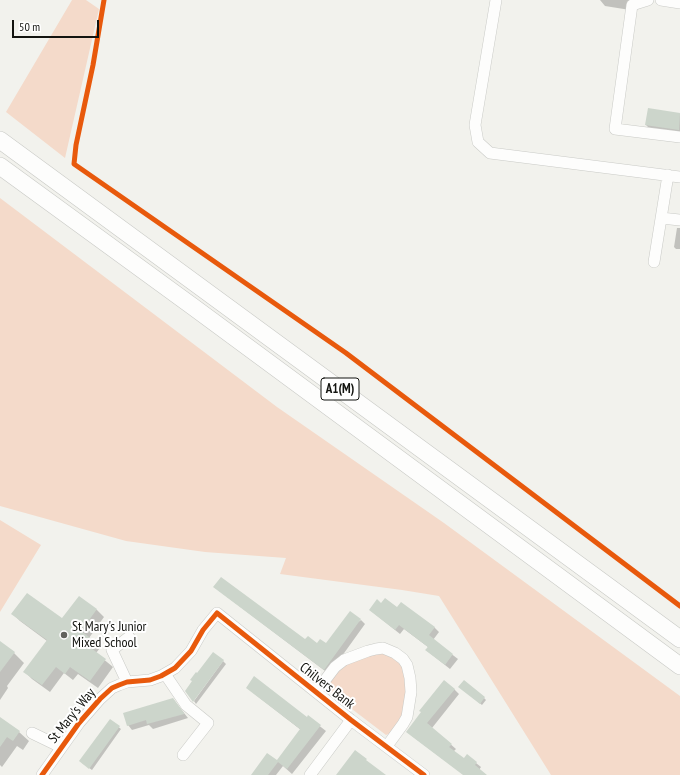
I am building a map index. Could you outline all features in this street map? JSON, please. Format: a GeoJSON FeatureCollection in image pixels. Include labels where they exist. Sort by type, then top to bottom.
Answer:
{"type":"FeatureCollection","features":[{"type":"Feature","properties":{"kind":"highway","name":"A1(M)"},"geometry":{"type":"LineString","coordinates":[[0,140],[680,639]]}},
{"type":"Feature","properties":{"kind":"highway","name":"A1(M)"},"geometry":{"type":"LineString","coordinates":[[0,166],[680,666]]}},
{"type":"Feature","properties":{"kind":"street"},"geometry":{"type":"LineString","coordinates":[[496,0],[474,125],[478,142],[490,153],[680,177]]}},
{"type":"Feature","properties":{"kind":"street"},"geometry":{"type":"LineString","coordinates":[[648,0],[632,5],[615,129],[680,137]]}},
{"type":"Feature","properties":{"kind":"street"},"geometry":{"type":"LineString","coordinates":[[661,0],[680,3]]}},
{"type":"Feature","properties":{"kind":"street"},"geometry":{"type":"LineString","coordinates":[[654,262],[668,175]]}},
{"type":"Feature","properties":{"kind":"street"},"geometry":{"type":"LineString","coordinates":[[661,218],[680,220]]}},
{"type":"Feature","properties":{"kind":"street","name":"St Mary's Way"},"geometry":{"type":"LineString","coordinates":[[43,775],[79,722],[100,699],[112,688],[127,682],[150,680],[175,668],[191,651],[203,630],[217,613]]}},
{"type":"Feature","properties":{"kind":"street","name":"Chilvers Bank"},"geometry":{"type":"LineString","coordinates":[[217,613],[351,720],[424,775]]}},
{"type":"Feature","properties":{"kind":"street"},"geometry":{"type":"LineString","coordinates":[[127,682],[112,650],[129,637]]}},
{"type":"Feature","properties":{"kind":"street"},"geometry":{"type":"LineString","coordinates":[[316,692],[335,667],[344,660],[368,651],[383,648],[395,653],[407,665],[411,692],[407,716],[387,746]]}},
{"type":"Feature","properties":{"kind":"street"},"geometry":{"type":"LineString","coordinates":[[165,674],[186,705],[208,723],[183,755]]}},
{"type":"Feature","properties":{"kind":"street"},"geometry":{"type":"LineString","coordinates":[[310,775],[351,720]]}},
{"type":"Feature","properties":{"kind":"street"},"geometry":{"type":"LineString","coordinates":[[32,733],[61,747]]}},
{"type":"Feature","properties":{"kind":"shaded area"},"geometry":{"type":"Polygon","coordinates":[[[72,0],[86,0],[99,9],[65,158],[6,112],[72,0]]]}},
{"type":"Feature","properties":{"kind":"shaded area"},"geometry":{"type":"Polygon","coordinates":[[[0,198],[277,407],[444,523],[680,696],[680,775],[551,775],[439,596],[280,574],[286,558],[205,552],[126,541],[0,506],[0,198]]]}},
{"type":"Feature","properties":{"kind":"shaded area"},"geometry":{"type":"Polygon","coordinates":[[[0,520],[41,545],[0,612],[0,520]]]}},
{"type":"Feature","properties":{"kind":"shaded area"},"geometry":{"type":"Polygon","coordinates":[[[383,652],[397,660],[408,678],[405,712],[391,733],[386,735],[327,690],[326,686],[344,664],[383,652]]]}},
{"type":"Feature","properties":{"kind":"building"},"geometry":{"type":"Polygon","coordinates":[[[648,108],[680,113],[679,130],[645,125],[648,108]]]}},
{"type":"Feature","properties":{"kind":"building"},"geometry":{"type":"Polygon","coordinates":[[[221,577],[305,639],[308,636],[317,643],[320,639],[326,643],[350,611],[361,619],[324,670],[213,587],[221,577]]]}},
{"type":"Feature","properties":{"kind":"building","name":"St Mary's Junior Mixed School"},"geometry":{"type":"Polygon","coordinates":[[[27,593],[62,618],[79,596],[97,609],[81,631],[93,640],[88,646],[106,659],[90,681],[70,667],[65,674],[56,667],[42,685],[23,672],[47,640],[11,614],[27,593]]]}},
{"type":"Feature","properties":{"kind":"building"},"geometry":{"type":"Polygon","coordinates":[[[385,598],[397,607],[401,602],[435,627],[429,635],[453,654],[445,665],[425,650],[428,647],[399,625],[395,630],[369,610],[377,599],[381,603],[385,598]]]}},
{"type":"Feature","properties":{"kind":"building"},"geometry":{"type":"Polygon","coordinates":[[[0,641],[15,652],[0,672],[0,641]]]}},
{"type":"Feature","properties":{"kind":"building"},"geometry":{"type":"Polygon","coordinates":[[[213,652],[224,660],[193,702],[185,691],[192,681],[190,680],[213,652]]]}},
{"type":"Feature","properties":{"kind":"building"},"geometry":{"type":"Polygon","coordinates":[[[254,676],[307,717],[308,715],[321,725],[287,769],[278,762],[268,775],[251,775],[267,753],[277,760],[300,729],[246,688],[254,676]]]}},
{"type":"Feature","properties":{"kind":"building"},"geometry":{"type":"Polygon","coordinates":[[[444,680],[455,689],[427,723],[452,744],[449,747],[464,758],[467,754],[477,762],[475,765],[487,775],[463,775],[406,732],[421,712],[419,711],[444,680]]]}},
{"type":"Feature","properties":{"kind":"building"},"geometry":{"type":"Polygon","coordinates":[[[464,680],[485,697],[480,704],[458,687],[464,680]]]}},
{"type":"Feature","properties":{"kind":"building"},"geometry":{"type":"Polygon","coordinates":[[[173,698],[184,714],[147,724],[146,720],[127,726],[123,713],[173,698]]]}},
{"type":"Feature","properties":{"kind":"building"},"geometry":{"type":"Polygon","coordinates":[[[0,717],[20,731],[13,741],[7,737],[0,747],[0,717]]]}},
{"type":"Feature","properties":{"kind":"building"},"geometry":{"type":"Polygon","coordinates":[[[110,719],[120,726],[89,769],[79,761],[110,719]]]}},
{"type":"Feature","properties":{"kind":"building"},"geometry":{"type":"Polygon","coordinates":[[[355,750],[367,759],[366,760],[386,775],[336,775],[355,750]]]}},
{"type":"Feature","properties":{"kind":"cycle path"},"geometry":{"type":"LineString","coordinates":[[104,0],[93,65],[76,145],[74,164],[346,353],[680,606]]}},
{"type":"Feature","properties":{"kind":"cycle path"},"geometry":{"type":"LineString","coordinates":[[42,775],[79,723],[100,699],[112,688],[119,685],[127,682],[150,680],[175,668],[191,651],[203,630],[217,613],[351,720],[424,775]]}},
{"type":"Feature","properties":{"kind":"place","name":"St Mary's Junior Mixed School"},"geometry":{"type":"Point","coordinates":[64,635]}}]}
